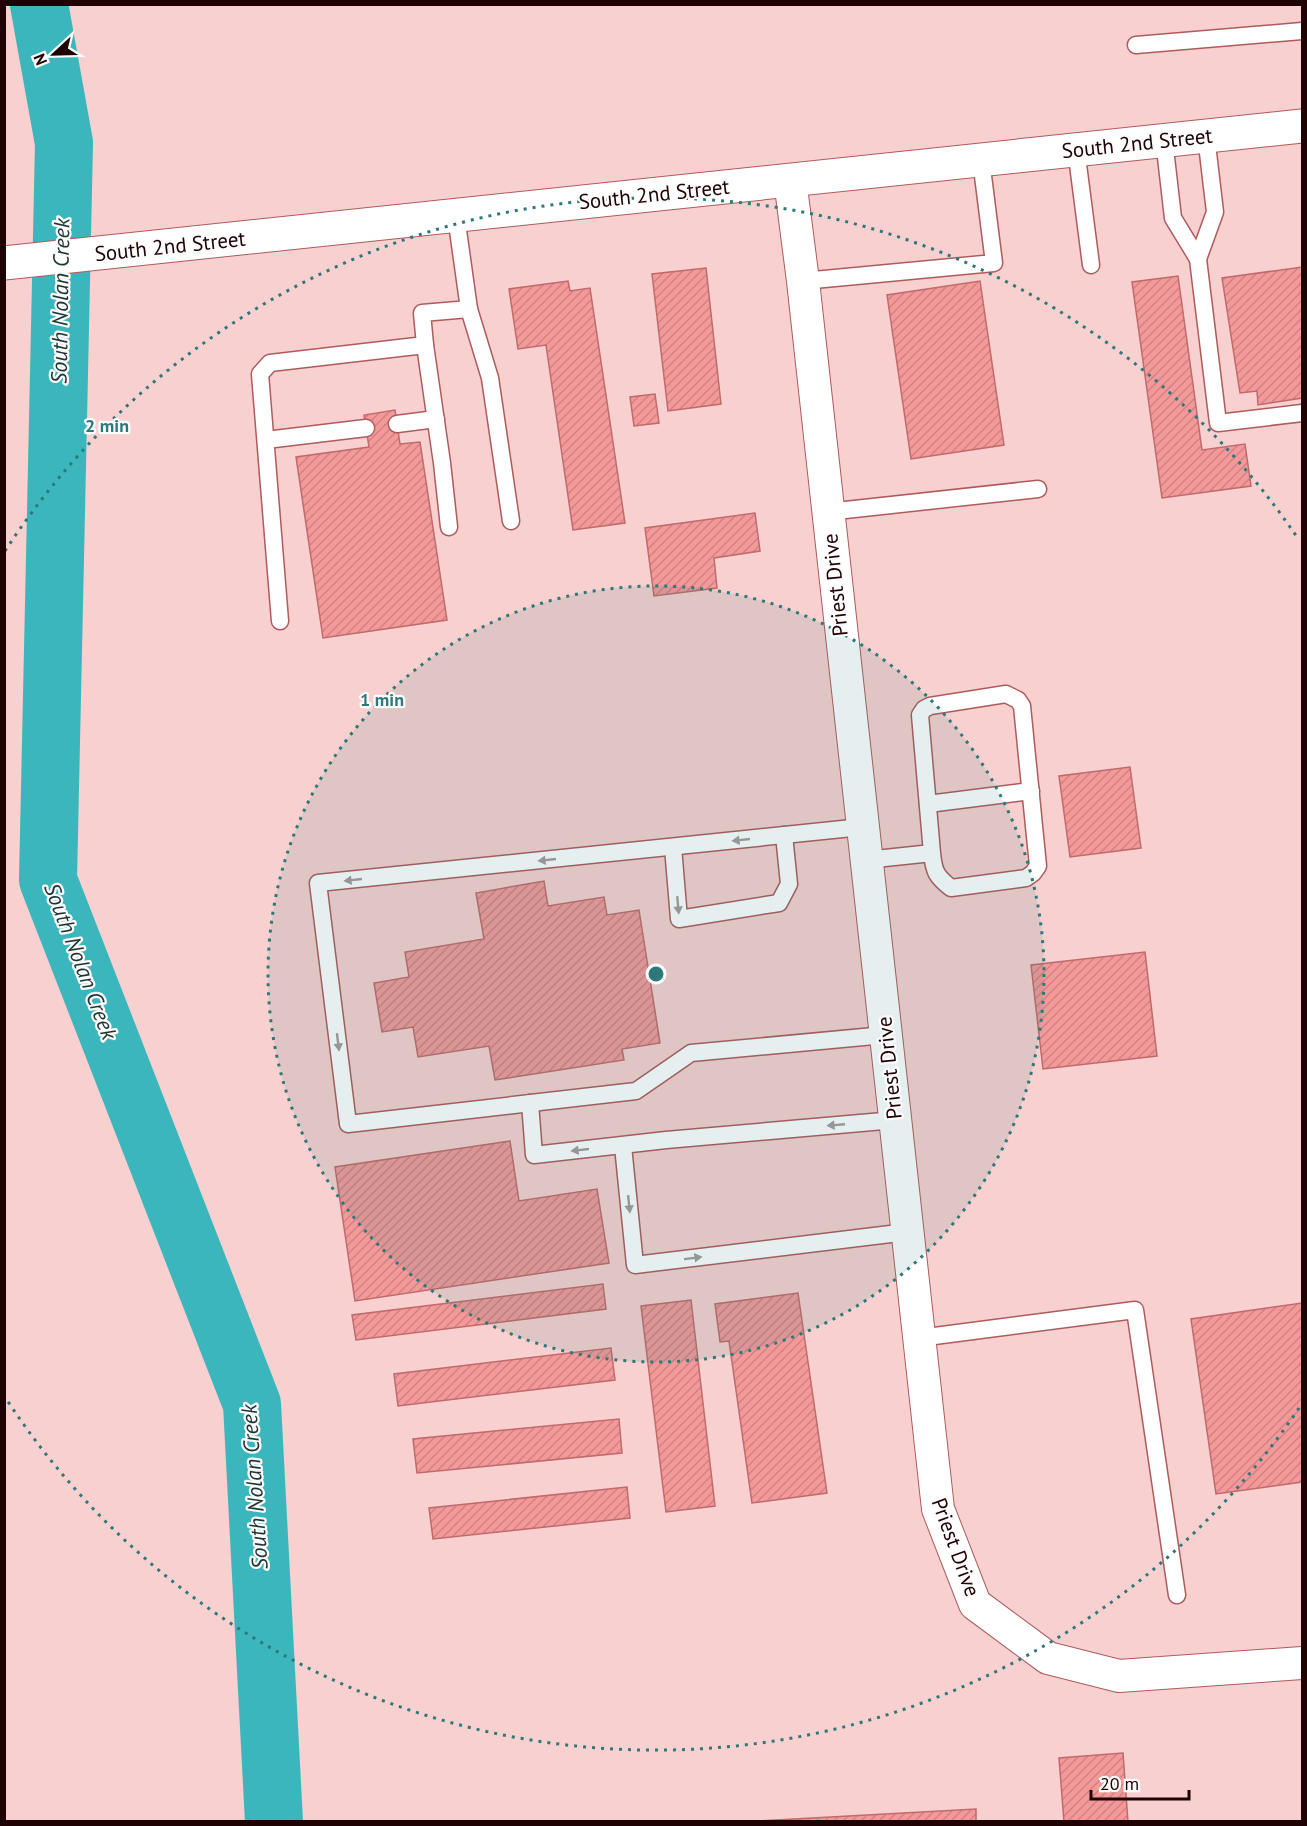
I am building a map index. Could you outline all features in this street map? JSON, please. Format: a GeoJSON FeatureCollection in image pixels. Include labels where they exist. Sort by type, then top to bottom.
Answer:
{"type":"FeatureCollection","features":[{"type":"Feature","properties":{"kind":"street","name":"South 2nd Street"},"geometry":{"type":"LineString","coordinates":[[4,263],[1302,126]]}},
{"type":"Feature","properties":{"kind":"street","name":"Priest Drive"},"geometry":{"type":"LineString","coordinates":[[790,180],[938,1509],[975,1604],[1048,1659],[1119,1676],[1302,1663]]}},
{"type":"Feature","properties":{"kind":"lane"},"geometry":{"type":"LineString","coordinates":[[1136,45],[1302,31]]}},
{"type":"Feature","properties":{"kind":"lane"},"geometry":{"type":"LineString","coordinates":[[1198,259],[1215,212],[1206,136]]}},
{"type":"Feature","properties":{"kind":"lane"},"geometry":{"type":"LineString","coordinates":[[1164,140],[1173,218],[1198,259],[1218,423],[1302,413]]}},
{"type":"Feature","properties":{"kind":"lane"},"geometry":{"type":"LineString","coordinates":[[1076,149],[1091,265]]}},
{"type":"Feature","properties":{"kind":"lane"},"geometry":{"type":"LineString","coordinates":[[802,281],[994,263],[981,160]]}},
{"type":"Feature","properties":{"kind":"lane"},"geometry":{"type":"LineString","coordinates":[[456,216],[469,309],[490,378],[511,521]]}},
{"type":"Feature","properties":{"kind":"lane"},"geometry":{"type":"LineString","coordinates":[[449,528],[422,313],[469,309]]}},
{"type":"Feature","properties":{"kind":"lane"},"geometry":{"type":"LineString","coordinates":[[280,621],[260,374],[270,363],[425,345]]}},
{"type":"Feature","properties":{"kind":"lane"},"geometry":{"type":"LineString","coordinates":[[397,424],[436,419]]}},
{"type":"Feature","properties":{"kind":"lane"},"geometry":{"type":"LineString","coordinates":[[266,440],[366,428]]}},
{"type":"Feature","properties":{"kind":"lane"},"geometry":{"type":"LineString","coordinates":[[827,512],[1038,489]]}},
{"type":"Feature","properties":{"kind":"lane"},"geometry":{"type":"LineString","coordinates":[[1006,694],[1018,700],[1022,706],[1030,791],[1038,866],[1033,873],[1026,878],[951,888],[937,877],[933,868],[920,715],[924,709],[930,706],[1006,694]]}},
{"type":"Feature","properties":{"kind":"lane"},"geometry":{"type":"LineString","coordinates":[[928,804],[1030,791]]}},
{"type":"Feature","properties":{"kind":"lane"},"geometry":{"type":"LineString","coordinates":[[862,827],[318,884],[348,1124],[636,1091],[691,1053],[885,1035]]}},
{"type":"Feature","properties":{"kind":"lane"},"geometry":{"type":"LineString","coordinates":[[674,847],[680,919],[779,903],[789,884],[784,835]]}},
{"type":"Feature","properties":{"kind":"lane"},"geometry":{"type":"LineString","coordinates":[[866,860],[932,853]]}},
{"type":"Feature","properties":{"kind":"lane"},"geometry":{"type":"LineString","coordinates":[[530,1103],[534,1155],[666,1140],[895,1120]]}},
{"type":"Feature","properties":{"kind":"lane"},"geometry":{"type":"LineString","coordinates":[[623,1146],[635,1265],[907,1232]]}},
{"type":"Feature","properties":{"kind":"lane"},"geometry":{"type":"LineString","coordinates":[[919,1338],[1136,1310],[1177,1596]]}},
{"type":"Feature","properties":{"kind":"building"},"geometry":{"type":"Polygon","coordinates":[[[1302,267],[1302,398],[1258,405],[1257,391],[1240,393],[1222,278],[1302,267]]]}},
{"type":"Feature","properties":{"kind":"building"},"geometry":{"type":"Polygon","coordinates":[[[706,268],[721,404],[668,411],[652,274],[706,268]]]}},
{"type":"Feature","properties":{"kind":"building"},"geometry":{"type":"Polygon","coordinates":[[[1178,276],[1202,450],[1245,444],[1251,486],[1162,498],[1132,282],[1178,276]]]}},
{"type":"Feature","properties":{"kind":"building"},"geometry":{"type":"Polygon","coordinates":[[[568,281],[570,291],[590,288],[625,523],[573,530],[546,345],[518,349],[509,289],[568,281]]]}},
{"type":"Feature","properties":{"kind":"building"},"geometry":{"type":"Polygon","coordinates":[[[980,281],[1004,445],[911,459],[887,295],[980,281]]]}},
{"type":"Feature","properties":{"kind":"building"},"geometry":{"type":"Polygon","coordinates":[[[655,394],[659,423],[634,426],[630,397],[655,394]]]}},
{"type":"Feature","properties":{"kind":"building"},"geometry":{"type":"Polygon","coordinates":[[[395,410],[400,444],[420,442],[447,620],[323,638],[296,457],[369,447],[364,415],[395,410]]]}},
{"type":"Feature","properties":{"kind":"building"},"geometry":{"type":"Polygon","coordinates":[[[755,513],[760,551],[714,558],[717,588],[654,596],[645,528],[755,513]]]}},
{"type":"Feature","properties":{"kind":"building"},"geometry":{"type":"Polygon","coordinates":[[[1130,767],[1141,848],[1070,857],[1059,776],[1130,767]]]}},
{"type":"Feature","properties":{"kind":"building"},"geometry":{"type":"Polygon","coordinates":[[[544,881],[548,906],[604,897],[607,915],[639,910],[660,1043],[622,1049],[624,1060],[495,1080],[489,1046],[418,1057],[413,1027],[382,1032],[374,983],[409,977],[405,952],[484,939],[476,893],[544,881]]]}},
{"type":"Feature","properties":{"kind":"building"},"geometry":{"type":"Polygon","coordinates":[[[1145,952],[1157,1056],[1043,1069],[1031,965],[1145,952]]]}},
{"type":"Feature","properties":{"kind":"building"},"geometry":{"type":"Polygon","coordinates":[[[510,1141],[519,1201],[597,1189],[609,1263],[355,1301],[335,1167],[510,1141]]]}},
{"type":"Feature","properties":{"kind":"building"},"geometry":{"type":"Polygon","coordinates":[[[603,1284],[606,1309],[356,1340],[352,1315],[603,1284]]]}},
{"type":"Feature","properties":{"kind":"building"},"geometry":{"type":"Polygon","coordinates":[[[798,1293],[827,1493],[752,1503],[729,1341],[720,1342],[715,1304],[798,1293]]]}},
{"type":"Feature","properties":{"kind":"building"},"geometry":{"type":"Polygon","coordinates":[[[691,1300],[715,1506],[666,1512],[641,1306],[691,1300]]]}},
{"type":"Feature","properties":{"kind":"building"},"geometry":{"type":"Polygon","coordinates":[[[1302,1303],[1302,1482],[1216,1494],[1191,1319],[1302,1303]]]}},
{"type":"Feature","properties":{"kind":"building"},"geometry":{"type":"Polygon","coordinates":[[[611,1348],[615,1380],[398,1406],[394,1374],[611,1348]]]}},
{"type":"Feature","properties":{"kind":"building"},"geometry":{"type":"Polygon","coordinates":[[[619,1419],[622,1453],[417,1473],[413,1439],[619,1419]]]}},
{"type":"Feature","properties":{"kind":"building"},"geometry":{"type":"Polygon","coordinates":[[[627,1487],[630,1518],[433,1539],[429,1508],[627,1487]]]}},
{"type":"Feature","properties":{"kind":"building"},"geometry":{"type":"Polygon","coordinates":[[[1123,1753],[1128,1822],[1064,1822],[1059,1758],[1123,1753]]]}},
{"type":"Feature","properties":{"kind":"building"},"geometry":{"type":"Polygon","coordinates":[[[976,1809],[976,1822],[741,1822],[976,1809]]]}},
{"type":"Feature","properties":{"kind":"waterway","name":"South Nolan Creek"},"geometry":{"type":"LineString","coordinates":[[39,4],[64,143],[48,880],[252,1404],[274,1822]]}}]}
